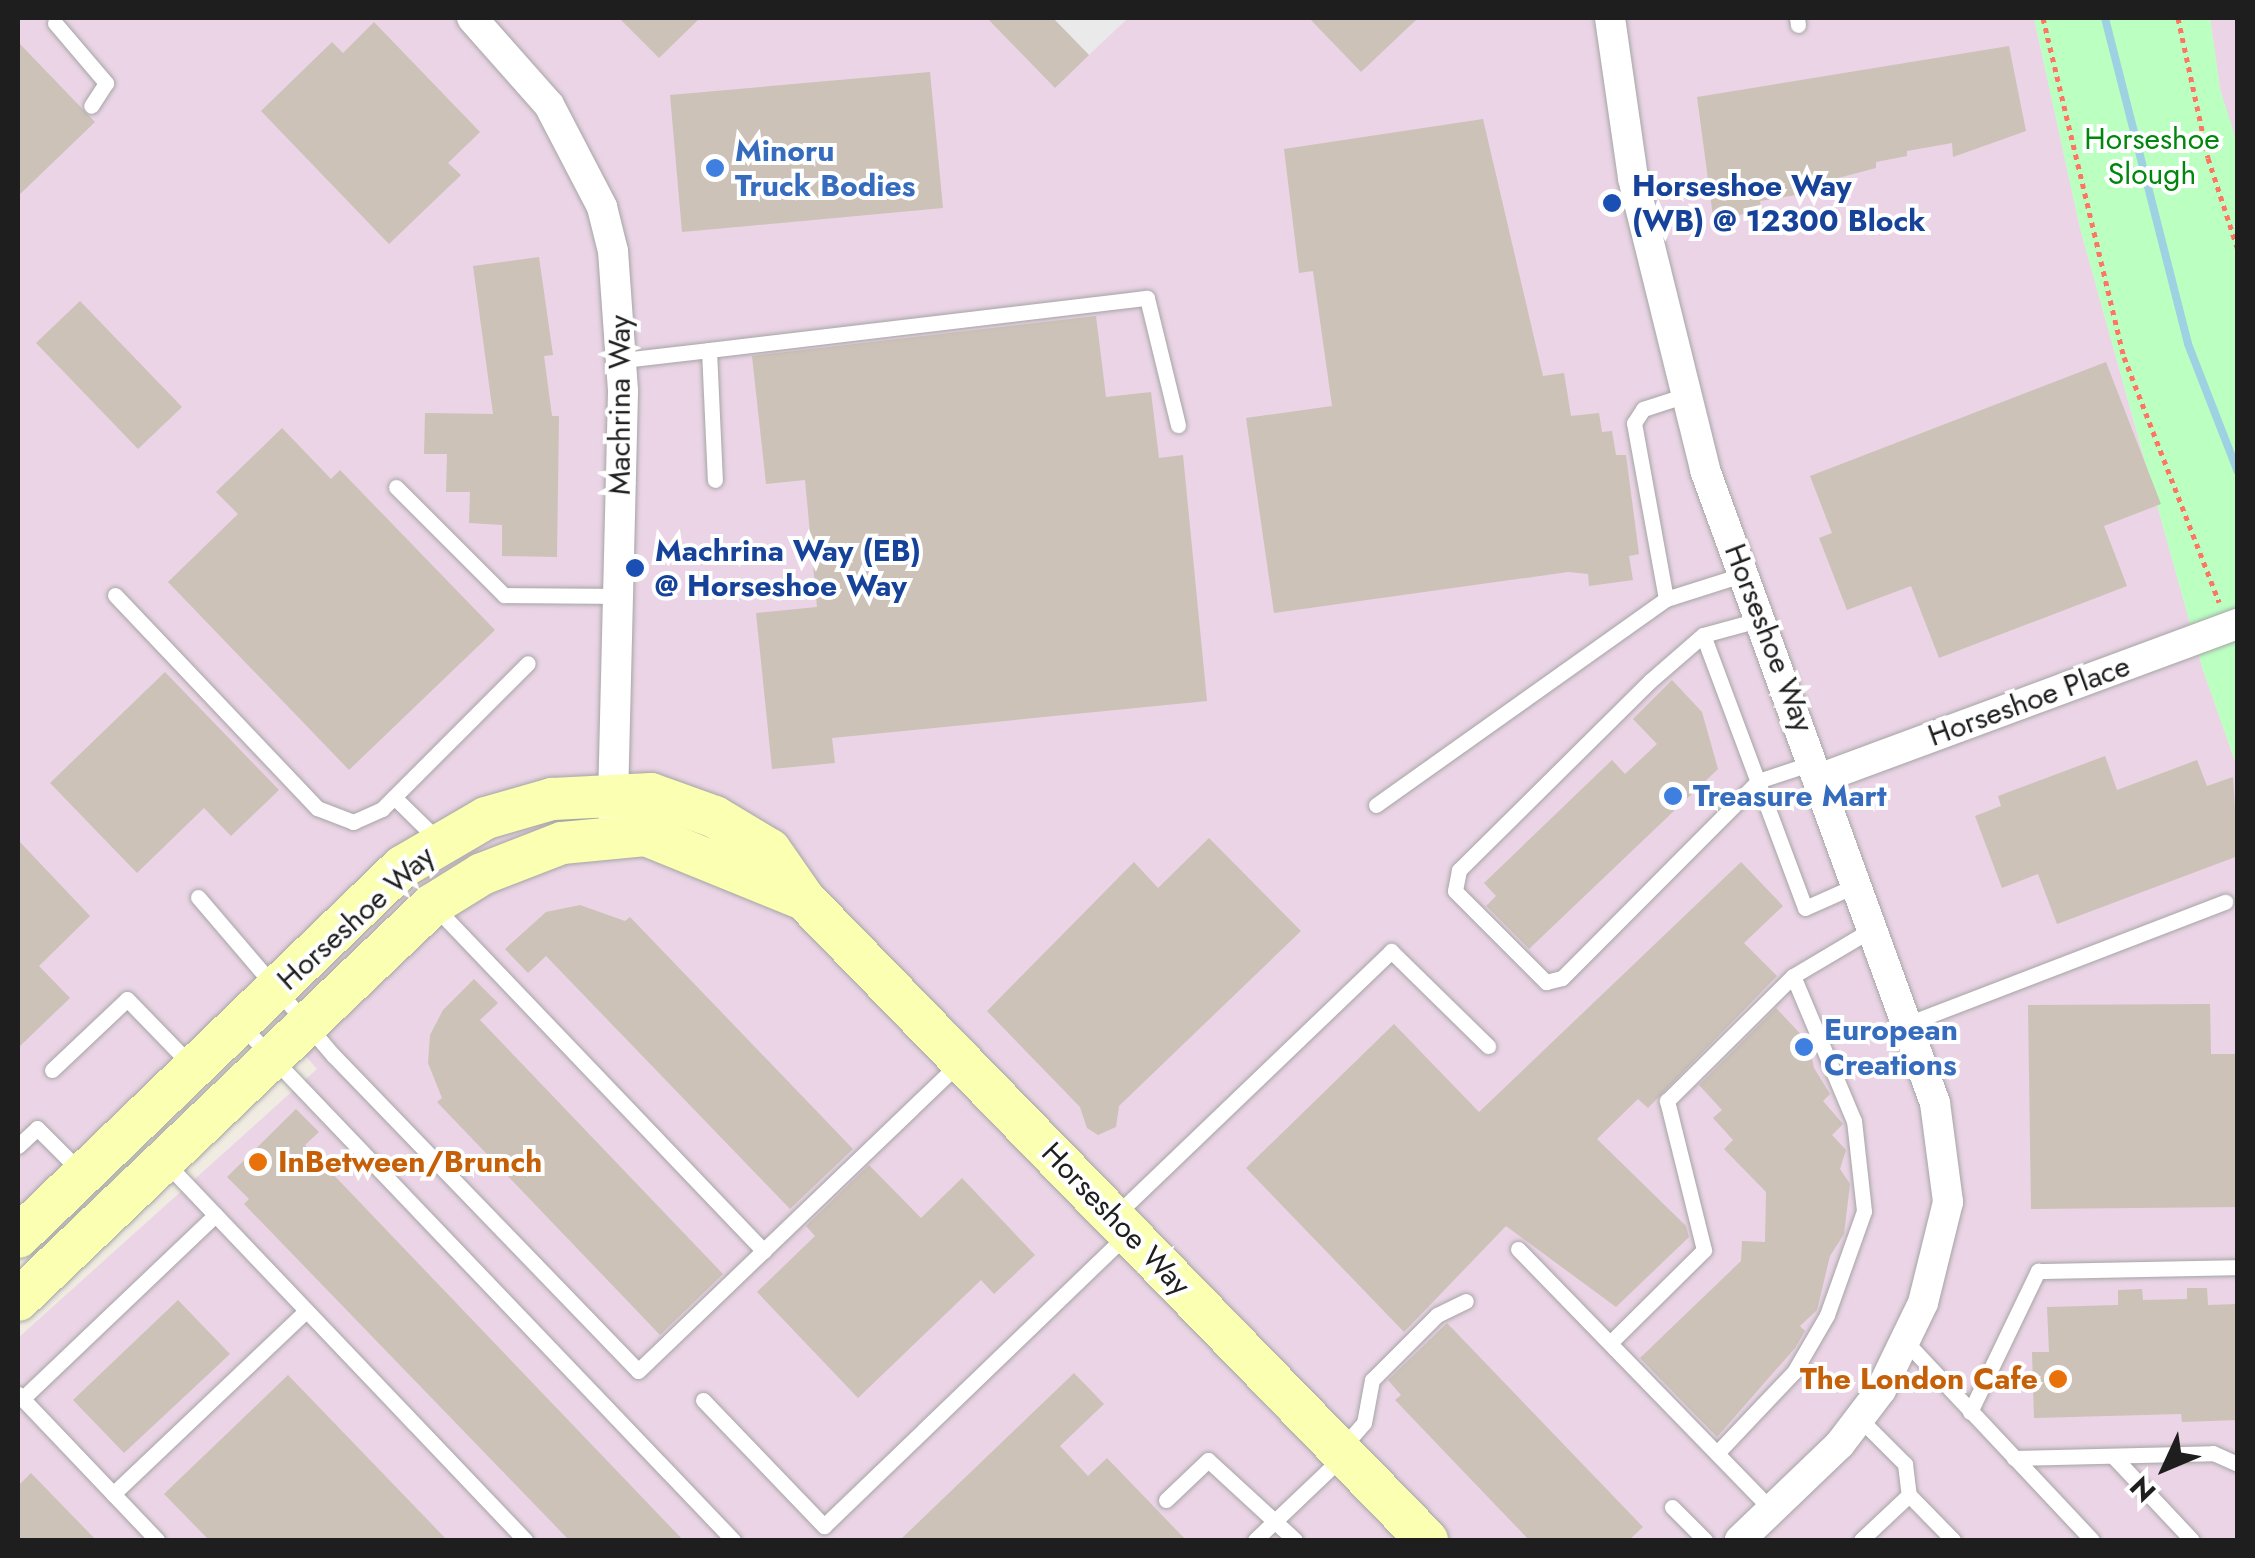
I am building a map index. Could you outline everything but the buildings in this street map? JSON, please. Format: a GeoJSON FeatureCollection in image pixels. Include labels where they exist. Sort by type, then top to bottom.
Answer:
{"type":"FeatureCollection","features":[{"type":"Feature","properties":{"kind":"street","name":"Machrina Way"},"geometry":{"type":"LineString","coordinates":[[474,18],[549,105],[602,207],[620,296],[623,360],[612,836]]}},
{"type":"Feature","properties":{"kind":"street","name":"Horseshoe Way"},"geometry":{"type":"LineString","coordinates":[[1610,18],[1633,178],[1705,470],[1819,770],[1935,1103],[1948,1202],[1907,1344],[1860,1419],[1740,1540]]}},
{"type":"Feature","properties":{"kind":"street","name":"Horseshoe Place"},"geometry":{"type":"LineString","coordinates":[[1819,770],[2230,617]]}},
{"type":"Feature","properties":{"kind":"street","name":"Horseshoe Way"},"geometry":{"type":"LineString","coordinates":[[18,1238],[402,868],[486,818],[552,799],[614,791],[650,794],[746,834],[770,850],[804,899],[1427,1540]]}},
{"type":"Feature","properties":{"kind":"street","name":"Horseshoe Way"},"geometry":{"type":"LineString","coordinates":[[18,1300],[276,1060],[432,905],[520,855],[612,836],[646,835],[678,844],[804,899]]}},
{"type":"Feature","properties":{"kind":"lane"},"geometry":{"type":"LineString","coordinates":[[55,19],[106,83],[91,106]]}},
{"type":"Feature","properties":{"kind":"lane"},"geometry":{"type":"LineString","coordinates":[[623,360],[1146,298],[1178,425]]}},
{"type":"Feature","properties":{"kind":"lane"},"geometry":{"type":"LineString","coordinates":[[710,350],[715,480]]}},
{"type":"Feature","properties":{"kind":"lane"},"geometry":{"type":"LineString","coordinates":[[1666,600],[1634,424],[1643,409],[1686,395]]}},
{"type":"Feature","properties":{"kind":"lane"},"geometry":{"type":"LineString","coordinates":[[396,488],[504,596],[619,596]]}},
{"type":"Feature","properties":{"kind":"lane"},"geometry":{"type":"LineString","coordinates":[[1376,805],[1666,600],[1745,574]]}},
{"type":"Feature","properties":{"kind":"lane"},"geometry":{"type":"LineString","coordinates":[[115,595],[316,808],[352,822],[394,797],[528,663]]}},
{"type":"Feature","properties":{"kind":"lane"},"geometry":{"type":"LineString","coordinates":[[1762,619],[1703,635],[1459,870],[1454,891],[1546,982],[1562,978],[1758,781],[1819,770]]}},
{"type":"Feature","properties":{"kind":"lane"},"geometry":{"type":"LineString","coordinates":[[1703,635],[1805,908],[1859,884]]}},
{"type":"Feature","properties":{"kind":"lane"},"geometry":{"type":"LineString","coordinates":[[394,797],[440,842]]}},
{"type":"Feature","properties":{"kind":"lane"},"geometry":{"type":"LineString","coordinates":[[198,896],[310,1024],[638,1371],[962,1060]]}},
{"type":"Feature","properties":{"kind":"lane"},"geometry":{"type":"LineString","coordinates":[[1907,1024],[2225,902]]}},
{"type":"Feature","properties":{"kind":"lane"},"geometry":{"type":"LineString","coordinates":[[432,905],[764,1251]]}},
{"type":"Feature","properties":{"kind":"lane"},"geometry":{"type":"LineString","coordinates":[[1611,1342],[1704,1250],[1667,1101],[1792,976],[1874,928]]}},
{"type":"Feature","properties":{"kind":"lane"},"geometry":{"type":"LineString","coordinates":[[703,1400],[824,1526],[1390,951],[1488,1046]]}},
{"type":"Feature","properties":{"kind":"lane"},"geometry":{"type":"LineString","coordinates":[[1718,1452],[1794,1372],[1827,1315],[1864,1211],[1854,1121],[1792,976]]}},
{"type":"Feature","properties":{"kind":"lane"},"geometry":{"type":"LineString","coordinates":[[52,1070],[126,998],[194,1067]]}},
{"type":"Feature","properties":{"kind":"lane"},"geometry":{"type":"LineString","coordinates":[[240,1024],[734,1540]]}},
{"type":"Feature","properties":{"kind":"lane"},"geometry":{"type":"LineString","coordinates":[[18,1146],[37,1128],[84,1174]]}},
{"type":"Feature","properties":{"kind":"lane"},"geometry":{"type":"LineString","coordinates":[[164,1162],[525,1540]]}},
{"type":"Feature","properties":{"kind":"lane"},"geometry":{"type":"LineString","coordinates":[[157,1540],[20,1396],[215,1215]]}},
{"type":"Feature","properties":{"kind":"lane"},"geometry":{"type":"LineString","coordinates":[[1518,1249],[1772,1510]]}},
{"type":"Feature","properties":{"kind":"lane"},"geometry":{"type":"LineString","coordinates":[[1970,1412],[2038,1271],[2238,1266]]}},
{"type":"Feature","properties":{"kind":"lane"},"geometry":{"type":"LineString","coordinates":[[1255,1540],[1342,1453],[1364,1424],[1372,1380],[1437,1315],[1466,1301]]}},
{"type":"Feature","properties":{"kind":"lane"},"geometry":{"type":"LineString","coordinates":[[113,1494],[306,1310]]}},
{"type":"Feature","properties":{"kind":"lane"},"geometry":{"type":"LineString","coordinates":[[1907,1344],[2092,1540]]}},
{"type":"Feature","properties":{"kind":"lane"},"geometry":{"type":"LineString","coordinates":[[1860,1419],[1904,1464],[1910,1495],[1953,1540]]}},
{"type":"Feature","properties":{"kind":"lane"},"geometry":{"type":"LineString","coordinates":[[2014,1458],[2213,1453],[2238,1464]]}},
{"type":"Feature","properties":{"kind":"lane"},"geometry":{"type":"LineString","coordinates":[[2113,1456],[2192,1540]]}},
{"type":"Feature","properties":{"kind":"lane"},"geometry":{"type":"LineString","coordinates":[[1166,1500],[1208,1460],[1295,1540]]}},
{"type":"Feature","properties":{"kind":"lane"},"geometry":{"type":"LineString","coordinates":[[1861,1540],[1910,1495]]}},
{"type":"Feature","properties":{"kind":"lane"},"geometry":{"type":"LineString","coordinates":[[1672,1508],[1705,1540]]}},
{"type":"Feature","properties":{"kind":"path"},"geometry":{"type":"LineString","coordinates":[[2043,18],[2124,357],[2230,617]]}},
{"type":"Feature","properties":{"kind":"path"},"geometry":{"type":"LineString","coordinates":[[2178,18],[2208,158],[2238,250]]}},
{"type":"Feature","properties":{"kind":"shaded area"},"geometry":{"type":"Polygon","coordinates":[[[18,18],[2034,18],[2080,228],[2203,670],[2237,767],[2237,1540],[18,1540],[18,1338],[317,1069],[251,994],[18,1217],[18,18]]]}},
{"type":"Feature","properties":{"kind":"shaded area"},"geometry":{"type":"Polygon","coordinates":[[[1053,18],[1128,18],[1089,55],[1053,18]]]}},
{"type":"Feature","properties":{"kind":"shaded area"},"geometry":{"type":"Polygon","coordinates":[[[2210,18],[2237,18],[2237,146],[2220,89],[2210,18]]]}},
{"type":"Feature","properties":{"kind":"green space","name":"Horseshoe Slough"},"geometry":{"type":"Polygon","coordinates":[[[2034,18],[2210,18],[2220,89],[2238,146],[2237,767],[2203,670],[2080,228],[2034,18]]]}},
{"type":"Feature","properties":{"kind":"waterway"},"geometry":{"type":"LineString","coordinates":[[2105,18],[2188,344],[2238,472]]}},
{"type":"Feature","properties":{"kind":"place","name":"Minoru Truck Bodies"},"geometry":{"type":"Point","coordinates":[715,168]}},
{"type":"Feature","properties":{"kind":"place","name":"Horseshoe Way (WB) @ 12300 Block"},"geometry":{"type":"Point","coordinates":[1612,203]}},
{"type":"Feature","properties":{"kind":"place","name":"Machrina Way (EB) @ Horseshoe Way"},"geometry":{"type":"Point","coordinates":[635,568]}},
{"type":"Feature","properties":{"kind":"place","name":"Treasure Mart"},"geometry":{"type":"Point","coordinates":[1673,796]}},
{"type":"Feature","properties":{"kind":"place","name":"European Creations"},"geometry":{"type":"Point","coordinates":[1804,1047]}},
{"type":"Feature","properties":{"kind":"place","name":"InBetween/Brunch"},"geometry":{"type":"Point","coordinates":[258,1162]}},
{"type":"Feature","properties":{"kind":"place","name":"The London Cafe"},"geometry":{"type":"Point","coordinates":[2058,1379]}}]}
